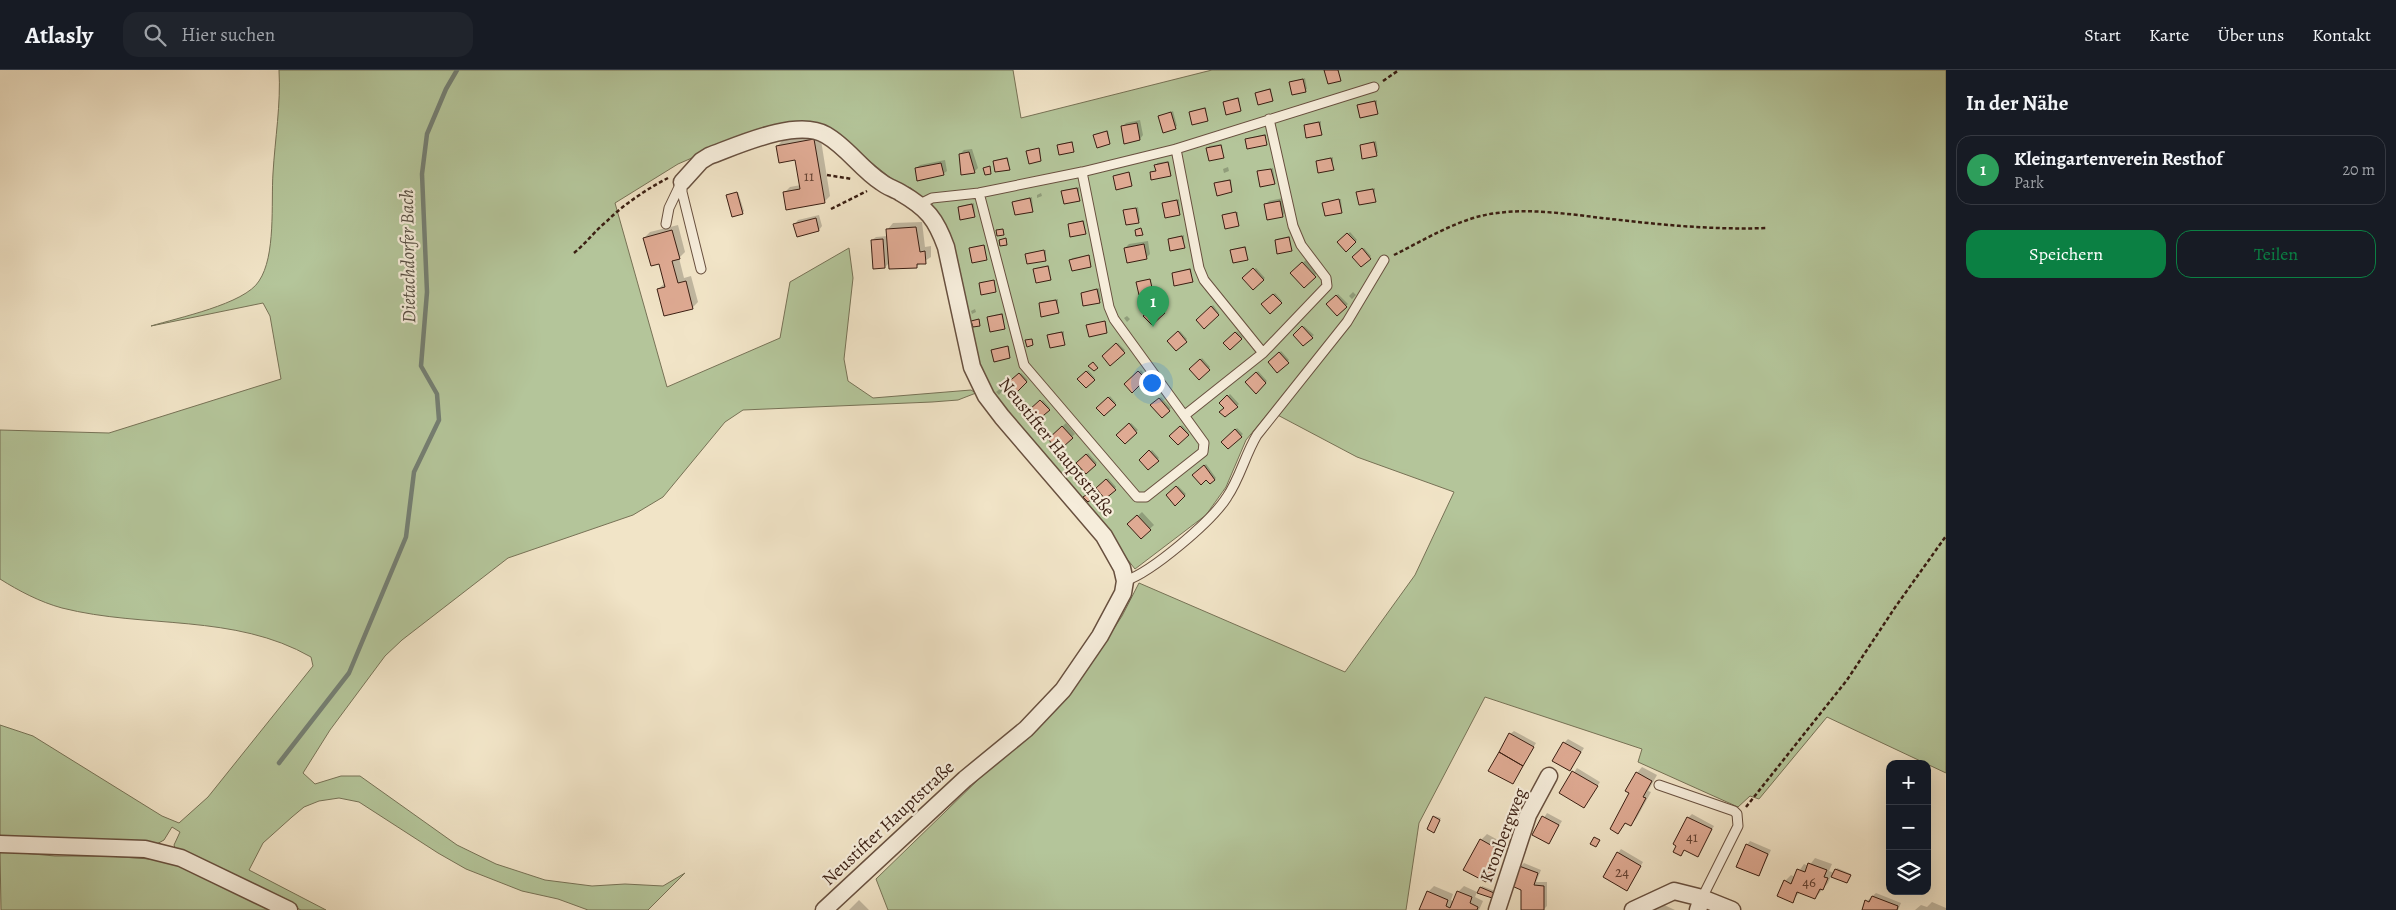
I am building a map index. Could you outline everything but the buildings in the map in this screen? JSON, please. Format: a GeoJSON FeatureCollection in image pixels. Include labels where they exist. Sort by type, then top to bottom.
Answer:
{"type":"FeatureCollection","features":[{"type":"Feature","properties":{"kind":"street","name":"Neustifter Hauptstraße"},"geometry":{"type":"LineString","coordinates":[[676,180],[709,156],[778,133],[806,129],[816,130],[835,141],[882,183],[920,204],[934,219],[946,247],[972,367],[978,381],[1002,417],[1104,536],[1116,556],[1125,581],[1118,606],[1096,643],[1078,671],[1046,711],[966,779],[824,910]]}},
{"type":"Feature","properties":{"kind":"street","name":"Kronbergweg"},"geometry":{"type":"LineString","coordinates":[[1497,910],[1528,815],[1549,776]]}},
{"type":"Feature","properties":{"kind":"street"},"geometry":{"type":"LineString","coordinates":[[0,844],[145,849],[181,858],[289,910]]}},
{"type":"Feature","properties":{"kind":"street"},"geometry":{"type":"LineString","coordinates":[[1633,910],[1674,891],[1700,904],[1732,910]]}},
{"type":"Feature","properties":{"kind":"lane"},"geometry":{"type":"LineString","coordinates":[[920,204],[932,198],[979,193],[1082,172],[1176,149],[1374,87]]}},
{"type":"Feature","properties":{"kind":"lane"},"geometry":{"type":"LineString","coordinates":[[1185,415],[1263,353],[1327,286],[1326,278],[1301,244],[1293,226],[1270,119]]}},
{"type":"Feature","properties":{"kind":"lane"},"geometry":{"type":"LineString","coordinates":[[1176,149],[1199,268],[1204,280],[1263,353]]}},
{"type":"Feature","properties":{"kind":"lane"},"geometry":{"type":"LineString","coordinates":[[979,193],[1024,365],[1137,497],[1146,497],[1203,452],[1204,443],[1114,319],[1109,307],[1082,172]]}},
{"type":"Feature","properties":{"kind":"lane"},"geometry":{"type":"LineString","coordinates":[[666,224],[676,180]]}},
{"type":"Feature","properties":{"kind":"lane"},"geometry":{"type":"LineString","coordinates":[[676,180],[682,192],[701,269]]}},
{"type":"Feature","properties":{"kind":"lane"},"geometry":{"type":"LineString","coordinates":[[1125,581],[1149,568],[1218,509],[1236,481],[1257,435],[1347,322],[1384,260]]}},
{"type":"Feature","properties":{"kind":"lane"},"geometry":{"type":"LineString","coordinates":[[1659,785],[1697,796],[1734,811],[1737,814],[1738,826],[1700,904]]}},
{"type":"Feature","properties":{"kind":"path"},"geometry":{"type":"LineString","coordinates":[[1374,87],[1399,70]]}},
{"type":"Feature","properties":{"kind":"path"},"geometry":{"type":"LineString","coordinates":[[574,253],[588,242],[607,220],[654,185],[676,180]]}},
{"type":"Feature","properties":{"kind":"path"},"geometry":{"type":"LineString","coordinates":[[831,209],[882,183]]}},
{"type":"Feature","properties":{"kind":"path"},"geometry":{"type":"LineString","coordinates":[[1384,260],[1472,219],[1496,213],[1528,212],[1573,215],[1693,228],[1767,228]]}},
{"type":"Feature","properties":{"kind":"path"},"geometry":{"type":"LineString","coordinates":[[1737,814],[1750,804],[1847,680],[1900,599],[1946,536]]}},
{"type":"Feature","properties":{"kind":"green space"},"geometry":{"type":"Polygon","coordinates":[[[279,70],[1013,70],[1021,118],[1212,70],[1946,70],[1946,773],[1931,766],[1931,760],[1918,760],[1827,717],[1759,799],[1750,796],[1738,807],[1638,762],[1642,749],[1485,697],[1419,823],[1406,910],[888,910],[876,879],[981,777],[1031,734],[1101,648],[1122,616],[1139,583],[1345,672],[1415,575],[1454,492],[1357,457],[1270,411],[1246,440],[1226,487],[1206,515],[1135,569],[1082,502],[1003,413],[978,369],[935,209],[911,188],[897,183],[837,135],[820,124],[803,122],[724,144],[678,164],[615,203],[667,387],[780,338],[790,282],[849,248],[853,278],[844,359],[848,381],[873,398],[971,390],[976,393],[958,400],[932,402],[743,410],[725,422],[663,497],[633,515],[508,558],[402,640],[385,656],[330,730],[303,773],[315,784],[341,776],[360,776],[457,845],[496,864],[545,880],[592,886],[625,884],[663,886],[685,873],[648,910],[588,910],[558,899],[522,891],[466,869],[359,802],[339,798],[319,801],[304,807],[263,843],[249,870],[326,910],[301,910],[176,851],[174,845],[180,832],[172,827],[164,840],[155,845],[0,837],[0,725],[33,736],[162,816],[179,823],[208,797],[313,666],[311,657],[282,643],[251,634],[189,624],[93,614],[62,608],[30,596],[0,579],[0,430],[109,433],[281,379],[270,316],[263,303],[151,326],[226,303],[240,297],[259,281],[268,258],[272,229],[273,173],[279,96],[279,70]]]}},
{"type":"Feature","properties":{"kind":"green space"},"geometry":{"type":"Polygon","coordinates":[[[0,851],[55,856],[107,856],[164,860],[280,910],[1,910],[0,851]]]}},
{"type":"Feature","properties":{"kind":"waterway","name":"Dietachdorfer Bach"},"geometry":{"type":"LineString","coordinates":[[279,763],[349,673],[406,537],[414,472],[439,420],[437,394],[421,366],[427,292],[422,174],[427,134],[446,89],[457,70]]}},
{"type":"Feature","properties":{"kind":"place","name":"Kleingartenverein Resthof"},"geometry":{"type":"Point","coordinates":[1153,327]}}]}
